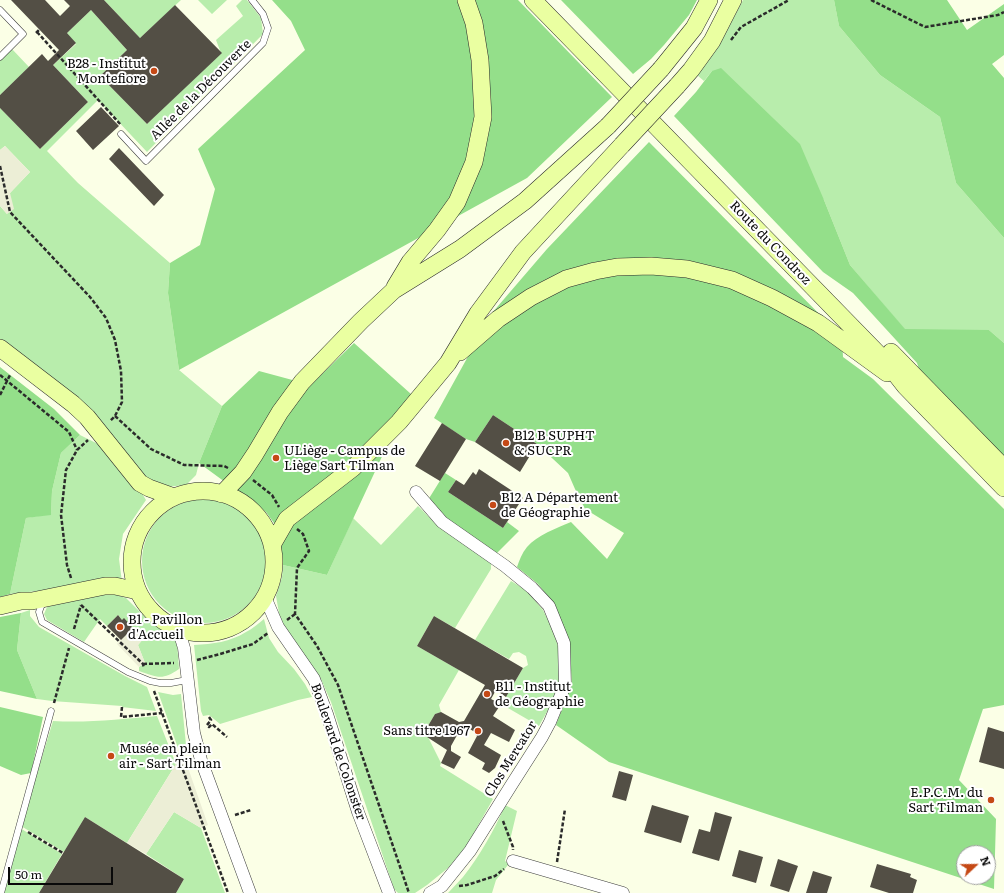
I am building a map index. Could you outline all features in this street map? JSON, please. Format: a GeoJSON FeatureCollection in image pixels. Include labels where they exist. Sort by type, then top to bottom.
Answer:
{"type":"FeatureCollection","features":[{"type":"Feature","properties":{"kind":"main road"},"geometry":{"type":"LineString","coordinates":[[394,290],[410,262],[437,230],[457,202],[474,162],[483,117],[480,60],[474,24],[466,0]]}},
{"type":"Feature","properties":{"kind":"main road","name":"Route du Condroz"},"geometry":{"type":"LineString","coordinates":[[533,0],[888,363],[905,386],[1004,488]]}},
{"type":"Feature","properties":{"kind":"main road","name":"Route du Condroz"},"geometry":{"type":"LineString","coordinates":[[549,0],[1004,468]]}},
{"type":"Feature","properties":{"kind":"main road"},"geometry":{"type":"LineString","coordinates":[[222,494],[242,472],[255,454],[280,412],[302,382],[361,321],[394,290],[460,249],[526,201],[608,126],[662,70],[694,28],[709,0]]}},
{"type":"Feature","properties":{"kind":"main road"},"geometry":{"type":"LineString","coordinates":[[272,545],[287,519],[358,463],[399,422],[448,363],[478,313],[523,252],[622,146],[690,70],[712,41],[733,0]]}},
{"type":"Feature","properties":{"kind":"main road"},"geometry":{"type":"LineString","coordinates":[[448,363],[498,319],[531,297],[566,279],[596,270],[617,267],[652,266],[687,269],[732,280],[772,298],[818,323],[905,386]]}},
{"type":"Feature","properties":{"kind":"main road"},"geometry":{"type":"LineString","coordinates":[[0,348],[16,362],[73,404],[87,417],[140,483],[174,498]]}},
{"type":"Feature","properties":{"kind":"main road"},"geometry":{"type":"LineString","coordinates":[[206,491],[222,494],[239,502],[254,513],[265,528],[272,545],[274,563],[272,581],[265,597],[255,611],[242,622],[226,629],[210,633],[192,632],[177,628],[160,619],[148,606],[138,591],[133,573],[132,555],[137,537],[146,520],[158,507],[174,498],[190,492],[206,491]]}},
{"type":"Feature","properties":{"kind":"main road"},"geometry":{"type":"LineString","coordinates":[[0,606],[44,598],[78,598],[105,586],[115,586],[138,591]]}},
{"type":"Feature","properties":{"kind":"street","name":"Clos Mercator"},"geometry":{"type":"LineString","coordinates":[[416,492],[442,522],[505,566],[532,588],[549,606],[564,643],[565,686],[550,722],[470,851],[442,886],[430,893]]}},
{"type":"Feature","properties":{"kind":"street","name":"Boulevard de Colonster"},"geometry":{"type":"LineString","coordinates":[[265,597],[278,627],[314,679],[328,714],[358,812],[389,893]]}},
{"type":"Feature","properties":{"kind":"street"},"geometry":{"type":"LineString","coordinates":[[177,628],[184,648],[194,733],[201,760],[250,893]]}},
{"type":"Feature","properties":{"kind":"street"},"geometry":{"type":"LineString","coordinates":[[513,861],[623,893]]}},
{"type":"Feature","properties":{"kind":"lane","name":"Allée de la Découverte"},"geometry":{"type":"LineString","coordinates":[[120,134],[146,161],[263,43],[268,28],[263,14],[252,0]]}},
{"type":"Feature","properties":{"kind":"lane"},"geometry":{"type":"LineString","coordinates":[[0,10],[22,34],[0,57]]}},
{"type":"Feature","properties":{"kind":"lane"},"geometry":{"type":"LineString","coordinates":[[44,598],[38,612],[42,622],[128,672],[150,681],[160,683],[172,683],[187,680]]}},
{"type":"Feature","properties":{"kind":"lane"},"geometry":{"type":"LineString","coordinates":[[1,893],[51,711]]}},
{"type":"Feature","properties":{"kind":"path"},"geometry":{"type":"LineString","coordinates":[[731,40],[741,27],[789,0]]}},
{"type":"Feature","properties":{"kind":"path"},"geometry":{"type":"LineString","coordinates":[[871,0],[924,27],[998,15],[1004,12]]}},
{"type":"Feature","properties":{"kind":"path"},"geometry":{"type":"LineString","coordinates":[[36,32],[121,125],[120,134]]}},
{"type":"Feature","properties":{"kind":"path"},"geometry":{"type":"LineString","coordinates":[[0,166],[10,212],[90,297],[106,318],[115,340],[121,371],[122,402],[115,416],[99,432],[77,450],[66,470],[61,515],[67,566],[78,598],[143,664],[228,893]]}},
{"type":"Feature","properties":{"kind":"path"},"geometry":{"type":"LineString","coordinates":[[0,395],[16,362]]}},
{"type":"Feature","properties":{"kind":"path"},"geometry":{"type":"LineString","coordinates":[[0,375],[69,432],[77,450]]}},
{"type":"Feature","properties":{"kind":"path"},"geometry":{"type":"LineString","coordinates":[[115,416],[151,449],[184,464],[224,466],[242,472],[272,495],[287,519],[303,534],[309,551],[297,568],[294,614],[317,646],[338,685],[409,893]]}},
{"type":"Feature","properties":{"kind":"path"},"geometry":{"type":"LineString","coordinates":[[51,711],[71,639],[78,598]]}},
{"type":"Feature","properties":{"kind":"path"},"geometry":{"type":"LineString","coordinates":[[143,664],[186,663],[253,644],[294,614]]}},
{"type":"Feature","properties":{"kind":"path"},"geometry":{"type":"LineString","coordinates":[[122,707],[121,717],[162,713]]}},
{"type":"Feature","properties":{"kind":"path"},"geometry":{"type":"LineString","coordinates":[[209,718],[211,720],[207,725],[209,727],[212,724],[227,737]]}},
{"type":"Feature","properties":{"kind":"path"},"geometry":{"type":"LineString","coordinates":[[442,886],[453,887],[467,885],[495,876],[513,861],[513,847],[501,815],[496,809]]}},
{"type":"Feature","properties":{"kind":"path"},"geometry":{"type":"LineString","coordinates":[[556,874],[565,809]]}},
{"type":"Feature","properties":{"kind":"path"},"geometry":{"type":"LineString","coordinates":[[236,815],[251,810]]}},
{"type":"Feature","properties":{"kind":"path"},"geometry":{"type":"LineString","coordinates":[[19,826],[63,853]]}},
{"type":"Feature","properties":{"kind":"green space"},"geometry":{"type":"Polygon","coordinates":[[[104,0],[181,0],[140,38],[104,0]]]}},
{"type":"Feature","properties":{"kind":"green space"},"geometry":{"type":"Polygon","coordinates":[[[198,0],[227,0],[212,14],[198,0]]]}},
{"type":"Feature","properties":{"kind":"green space"},"geometry":{"type":"Polygon","coordinates":[[[242,0],[247,0],[261,18],[263,34],[147,152],[98,100],[47,151],[78,183],[170,263],[168,293],[179,370],[222,406],[199,463],[196,475],[186,485],[165,487],[142,477],[92,410],[46,378],[0,340],[0,206],[7,214],[10,193],[30,172],[5,146],[0,150],[0,108],[40,149],[88,102],[53,65],[76,44],[67,33],[91,10],[127,50],[100,76],[147,124],[221,53],[216,40],[243,16],[236,6],[242,0]]]}},
{"type":"Feature","properties":{"kind":"green space"},"geometry":{"type":"Polygon","coordinates":[[[272,0],[518,0],[612,97],[527,178],[179,370],[168,293],[170,263],[200,245],[215,189],[198,149],[305,50],[291,21],[272,0]]]}},
{"type":"Feature","properties":{"kind":"green space"},"geometry":{"type":"Polygon","coordinates":[[[561,0],[697,0],[689,15],[664,45],[651,59],[633,74],[561,0]]]}},
{"type":"Feature","properties":{"kind":"green space"},"geometry":{"type":"Polygon","coordinates":[[[743,0],[834,0],[839,26],[880,75],[940,117],[956,183],[1004,238],[1004,343],[989,330],[905,330],[850,265],[824,200],[712,71],[704,81],[697,75],[719,46],[743,0]]]}},
{"type":"Feature","properties":{"kind":"green space"},"geometry":{"type":"Polygon","coordinates":[[[834,0],[947,0],[967,30],[1004,4],[1004,55],[992,64],[1004,78],[1004,238],[956,183],[940,117],[880,75],[839,26],[834,0]]]}},
{"type":"Feature","properties":{"kind":"green space"},"geometry":{"type":"Polygon","coordinates":[[[12,49],[29,67],[0,95],[0,60],[12,49]]]}},
{"type":"Feature","properties":{"kind":"green space"},"geometry":{"type":"Polygon","coordinates":[[[721,68],[800,144],[850,265],[905,329],[989,330],[1004,343],[1004,457],[920,372],[917,363],[853,293],[823,272],[674,116],[696,92],[712,71],[721,68]]]}},
{"type":"Feature","properties":{"kind":"green space"},"geometry":{"type":"Polygon","coordinates":[[[649,142],[842,337],[843,357],[873,379],[1004,509],[1004,705],[983,709],[959,780],[996,819],[995,845],[956,845],[956,876],[609,762],[556,725],[572,683],[569,644],[556,607],[538,584],[517,567],[521,557],[531,543],[548,532],[571,522],[607,559],[624,533],[585,509],[568,473],[537,444],[493,415],[475,442],[466,439],[434,418],[492,313],[547,249],[649,142]]]}},
{"type":"Feature","properties":{"kind":"green space"},"geometry":{"type":"Polygon","coordinates":[[[354,343],[411,394],[327,575],[283,565],[279,530],[266,512],[199,463],[222,406],[259,371],[311,385],[354,343]]]}},
{"type":"Feature","properties":{"kind":"green space"},"geometry":{"type":"Polygon","coordinates":[[[0,367],[54,409],[80,435],[61,453],[52,491],[51,515],[26,518],[10,594],[0,597],[0,367]]]}},
{"type":"Feature","properties":{"kind":"green space"},"geometry":{"type":"Polygon","coordinates":[[[80,435],[102,446],[140,490],[146,500],[123,534],[119,559],[122,582],[10,594],[26,518],[51,514],[52,491],[61,453],[80,435]]]}},
{"type":"Feature","properties":{"kind":"green space"},"geometry":{"type":"Polygon","coordinates":[[[466,439],[445,473],[456,480],[448,492],[503,528],[507,522],[519,531],[497,553],[446,518],[428,500],[466,439]]]}},
{"type":"Feature","properties":{"kind":"green space"},"geometry":{"type":"Polygon","coordinates":[[[204,499],[216,500],[228,504],[248,517],[261,537],[265,549],[265,573],[261,585],[248,605],[228,618],[216,622],[204,623],[192,622],[180,618],[160,605],[147,585],[143,573],[142,561],[143,549],[147,537],[160,517],[180,504],[192,500],[204,499]]]}},
{"type":"Feature","properties":{"kind":"green space"},"geometry":{"type":"Polygon","coordinates":[[[418,506],[438,526],[491,562],[491,569],[455,628],[434,616],[417,646],[459,670],[439,705],[441,712],[435,714],[425,731],[441,763],[440,766],[493,799],[466,847],[448,868],[415,893],[398,893],[394,889],[331,702],[320,677],[290,639],[280,619],[276,596],[282,577],[283,565],[327,575],[353,518],[381,545],[418,506]]]}},
{"type":"Feature","properties":{"kind":"green space"},"geometry":{"type":"Polygon","coordinates":[[[511,581],[526,590],[543,610],[554,632],[560,654],[561,679],[553,701],[539,726],[501,704],[523,668],[528,665],[526,656],[519,652],[513,653],[509,659],[475,640],[511,581]]]}},
{"type":"Feature","properties":{"kind":"green space"},"geometry":{"type":"Polygon","coordinates":[[[111,593],[126,598],[153,625],[168,633],[177,642],[179,669],[168,675],[159,677],[139,671],[139,667],[145,663],[138,645],[144,638],[118,615],[107,626],[100,619],[84,642],[47,620],[44,614],[47,607],[98,594],[111,593]]]}},
{"type":"Feature","properties":{"kind":"green space"},"geometry":{"type":"Polygon","coordinates":[[[30,610],[30,616],[39,627],[147,687],[156,711],[122,706],[37,699],[17,650],[21,613],[30,610]]]}},
{"type":"Feature","properties":{"kind":"green space"},"geometry":{"type":"Polygon","coordinates":[[[21,613],[17,650],[37,699],[0,691],[0,617],[21,613]]]}},
{"type":"Feature","properties":{"kind":"green space"},"geometry":{"type":"Polygon","coordinates":[[[264,619],[269,638],[278,652],[294,669],[305,684],[312,697],[220,724],[209,715],[203,716],[201,711],[194,645],[215,643],[234,638],[264,619]]]}},
{"type":"Feature","properties":{"kind":"green space"},"geometry":{"type":"Polygon","coordinates":[[[158,692],[173,695],[181,694],[186,745],[178,748],[158,692]]]}},
{"type":"Feature","properties":{"kind":"green space"},"geometry":{"type":"Polygon","coordinates":[[[0,707],[43,717],[31,773],[21,775],[0,766],[0,707]]]}},
{"type":"Feature","properties":{"kind":"green space"},"geometry":{"type":"Polygon","coordinates":[[[157,716],[176,764],[127,843],[85,817],[64,852],[21,826],[53,721],[92,721],[157,716]]]}},
{"type":"Feature","properties":{"kind":"green space"},"geometry":{"type":"Polygon","coordinates":[[[505,805],[517,811],[505,861],[508,865],[496,880],[492,893],[448,893],[463,877],[481,851],[505,805]]]}},
{"type":"Feature","properties":{"kind":"green space"},"geometry":{"type":"Polygon","coordinates":[[[174,812],[201,828],[225,893],[176,893],[184,879],[146,854],[174,812]]]}},
{"type":"Feature","properties":{"kind":"green space"},"geometry":{"type":"Polygon","coordinates":[[[20,828],[62,854],[39,893],[3,893],[20,828]]]}},
{"type":"Feature","properties":{"kind":"green space"},"geometry":{"type":"Polygon","coordinates":[[[982,885],[994,885],[994,889],[982,885]]]}},
{"type":"Feature","properties":{"kind":"shaded area"},"geometry":{"type":"Polygon","coordinates":[[[5,146],[30,172],[10,193],[14,209],[7,214],[0,206],[0,150],[5,146]]]}},
{"type":"Feature","properties":{"kind":"shaded area"},"geometry":{"type":"Polygon","coordinates":[[[133,628],[144,638],[138,645],[145,663],[139,667],[117,644],[133,628]]]}},
{"type":"Feature","properties":{"kind":"shaded area"},"geometry":{"type":"Polygon","coordinates":[[[186,762],[208,825],[201,828],[174,812],[146,854],[127,843],[176,764],[186,762]]]}},
{"type":"Feature","properties":{"kind":"building","name":"B28 - Institut Montefiore"},"geometry":{"type":"Polygon","coordinates":[[[11,0],[45,0],[60,16],[70,6],[64,0],[104,0],[140,38],[175,5],[222,53],[147,124],[100,76],[127,50],[91,10],[67,33],[76,43],[53,65],[88,102],[40,149],[0,108],[0,95],[42,54],[48,61],[59,50],[11,0]]]}},
{"type":"Feature","properties":{"kind":"building"},"geometry":{"type":"Polygon","coordinates":[[[101,107],[119,126],[93,150],[76,131],[101,107]]]}},
{"type":"Feature","properties":{"kind":"building"},"geometry":{"type":"Polygon","coordinates":[[[119,148],[164,195],[154,206],[109,159],[119,148]]]}},
{"type":"Feature","properties":{"kind":"building","name":"B12 B SUPHT & SUCPR"},"geometry":{"type":"Polygon","coordinates":[[[493,415],[537,444],[520,472],[475,442],[493,415]]]}},
{"type":"Feature","properties":{"kind":"building"},"geometry":{"type":"Polygon","coordinates":[[[442,423],[466,439],[440,481],[415,466],[442,423]]]}},
{"type":"Feature","properties":{"kind":"building","name":"B12 A Département de Géographie"},"geometry":{"type":"Polygon","coordinates":[[[479,469],[523,498],[503,528],[448,492],[456,480],[464,485],[473,472],[476,475],[479,469]]]}},
{"type":"Feature","properties":{"kind":"building","name":"B1 - Pavillon d'Accueil"},"geometry":{"type":"Polygon","coordinates":[[[118,615],[122,620],[124,618],[133,628],[121,640],[107,626],[118,615]]]}},
{"type":"Feature","properties":{"kind":"building","name":"B11 - Institut de Géographie"},"geometry":{"type":"Polygon","coordinates":[[[434,616],[523,668],[506,697],[496,690],[491,699],[501,704],[493,716],[515,730],[509,742],[491,733],[484,745],[501,755],[495,768],[489,773],[482,769],[485,763],[468,753],[477,736],[475,732],[466,727],[461,728],[451,746],[451,751],[461,757],[454,769],[441,763],[447,750],[427,737],[425,731],[435,714],[441,712],[459,722],[464,721],[485,685],[417,646],[434,616]]]}},
{"type":"Feature","properties":{"kind":"building"},"geometry":{"type":"Polygon","coordinates":[[[988,727],[1004,732],[1004,769],[979,762],[988,727]]]}},
{"type":"Feature","properties":{"kind":"building"},"geometry":{"type":"Polygon","coordinates":[[[619,771],[633,775],[626,801],[612,797],[619,771]]]}},
{"type":"Feature","properties":{"kind":"building"},"geometry":{"type":"Polygon","coordinates":[[[652,805],[689,816],[681,843],[644,832],[652,805]]]}},
{"type":"Feature","properties":{"kind":"building"},"geometry":{"type":"Polygon","coordinates":[[[715,812],[732,817],[719,861],[692,853],[699,829],[710,832],[715,812]]]}},
{"type":"Feature","properties":{"kind":"building"},"geometry":{"type":"Polygon","coordinates":[[[85,817],[184,879],[176,893],[39,893],[85,817]]]}},
{"type":"Feature","properties":{"kind":"building"},"geometry":{"type":"Polygon","coordinates":[[[739,850],[763,857],[756,883],[732,876],[739,850]]]}},
{"type":"Feature","properties":{"kind":"building"},"geometry":{"type":"Polygon","coordinates":[[[778,859],[798,866],[789,892],[770,886],[778,859]]]}},
{"type":"Feature","properties":{"kind":"building"},"geometry":{"type":"Polygon","coordinates":[[[877,864],[911,874],[910,877],[917,880],[913,893],[889,893],[870,887],[877,864]]]}},
{"type":"Feature","properties":{"kind":"building"},"geometry":{"type":"Polygon","coordinates":[[[813,871],[832,877],[827,893],[806,893],[813,871]]]}},
{"type":"Feature","properties":{"kind":"place","name":"B28 - Institut Montefiore"},"geometry":{"type":"Point","coordinates":[154,71]}},
{"type":"Feature","properties":{"kind":"place","name":"B12 B SUPHT & SUCPR"},"geometry":{"type":"Point","coordinates":[506,443]}},
{"type":"Feature","properties":{"kind":"place","name":"ULiège - Campus de Liège Sart Tilman"},"geometry":{"type":"Point","coordinates":[276,458]}},
{"type":"Feature","properties":{"kind":"place","name":"B12 A Département de Géographie"},"geometry":{"type":"Point","coordinates":[493,505]}},
{"type":"Feature","properties":{"kind":"place","name":"B1 - Pavillon d'Accueil"},"geometry":{"type":"Point","coordinates":[120,627]}},
{"type":"Feature","properties":{"kind":"place","name":"B11 - Institut de Géographie"},"geometry":{"type":"Point","coordinates":[487,694]}},
{"type":"Feature","properties":{"kind":"place","name":"Sans titre 1967"},"geometry":{"type":"Point","coordinates":[478,731]}},
{"type":"Feature","properties":{"kind":"place","name":"Musée en plein air - Sart Tilman"},"geometry":{"type":"Point","coordinates":[111,756]}},
{"type":"Feature","properties":{"kind":"place","name":"E.P.C.M. du Sart Tilman"},"geometry":{"type":"Point","coordinates":[991,800]}}]}
